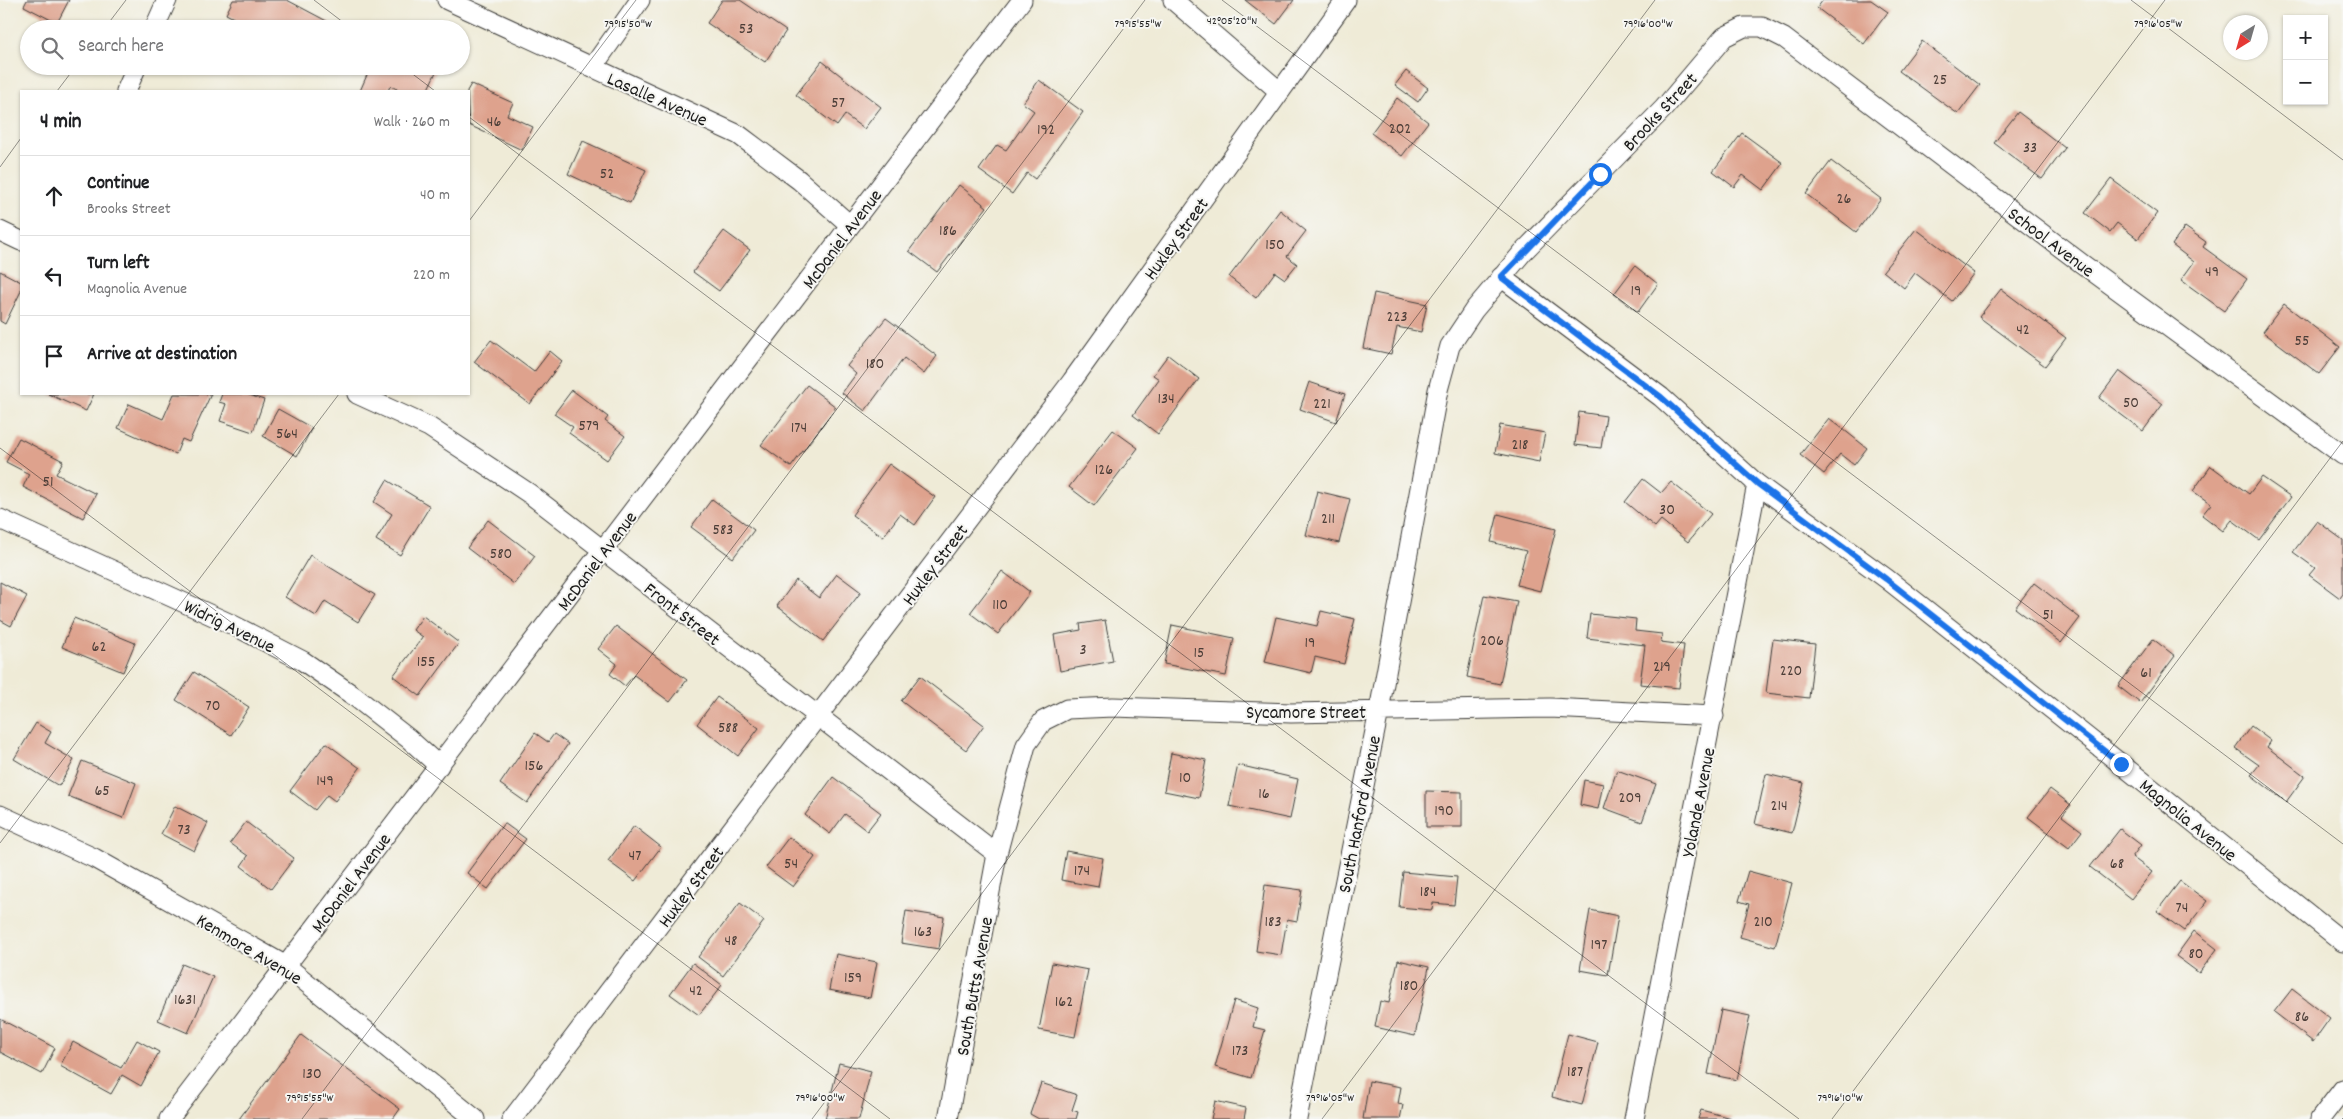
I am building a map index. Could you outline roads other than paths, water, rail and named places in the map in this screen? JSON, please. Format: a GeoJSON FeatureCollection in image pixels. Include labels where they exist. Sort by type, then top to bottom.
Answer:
{"type":"FeatureCollection","features":[{"type":"Feature","properties":{"kind":"street"},"geometry":{"type":"LineString","coordinates":[[158,20],[167,0]]}},
{"type":"Feature","properties":{"kind":"street","name":"Lasalle Avenue"},"geometry":{"type":"LineString","coordinates":[[448,0],[592,68],[647,90],[740,135],[799,180],[850,225]]}},
{"type":"Feature","properties":{"kind":"street"},"geometry":{"type":"LineString","coordinates":[[592,68],[640,0]]}},
{"type":"Feature","properties":{"kind":"street","name":"McDaniel Avenue"},"geometry":{"type":"LineString","coordinates":[[169,1119],[1022,0]]}},
{"type":"Feature","properties":{"kind":"street"},"geometry":{"type":"LineString","coordinates":[[1173,0],[1279,92]]}},
{"type":"Feature","properties":{"kind":"street","name":"Huxley Street"},"geometry":{"type":"LineString","coordinates":[[512,1119],[1072,381],[1346,0]]}},
{"type":"Feature","properties":{"kind":"street","name":"Brooks Street"},"geometry":{"type":"LineString","coordinates":[[1501,277],[1523,252],[1664,108],[1724,37],[1744,27],[1762,27]]}},
{"type":"Feature","properties":{"kind":"street","name":"School Avenue"},"geometry":{"type":"LineString","coordinates":[[1762,27],[1784,38],[2081,263],[2343,455]]}},
{"type":"Feature","properties":{"kind":"street"},"geometry":{"type":"LineString","coordinates":[[126,90],[133,75]]}},
{"type":"Feature","properties":{"kind":"street"},"geometry":{"type":"LineString","coordinates":[[0,231],[20,241]]}},
{"type":"Feature","properties":{"kind":"street","name":"South Hanford Avenue"},"geometry":{"type":"LineString","coordinates":[[1296,1119],[1378,711],[1438,390],[1450,346],[1474,310],[1501,277]]}},
{"type":"Feature","properties":{"kind":"street","name":"Magnolia Avenue"},"geometry":{"type":"LineString","coordinates":[[1501,277],[1661,397],[1758,484],[1902,592],[2343,942]]}},
{"type":"Feature","properties":{"kind":"street","name":"Front Street"},"geometry":{"type":"LineString","coordinates":[[358,395],[430,427],[530,494],[818,718],[997,854]]}},
{"type":"Feature","properties":{"kind":"street","name":"Yolande Avenue"},"geometry":{"type":"LineString","coordinates":[[1634,1119],[1758,484]]}},
{"type":"Feature","properties":{"kind":"street","name":"Widrig Avenue"},"geometry":{"type":"LineString","coordinates":[[0,519],[233,625],[303,661],[368,707],[409,739],[439,766]]}},
{"type":"Feature","properties":{"kind":"street","name":"Sycamore Street"},"geometry":{"type":"LineString","coordinates":[[997,854],[1026,746],[1043,721],[1067,709],[1113,707],[1291,713],[1550,708],[1714,716]]}},
{"type":"Feature","properties":{"kind":"street","name":"Kenmore Avenue"},"geometry":{"type":"LineString","coordinates":[[0,816],[94,858],[286,966],[475,1119]]}},
{"type":"Feature","properties":{"kind":"street","name":"South Butts Avenue"},"geometry":{"type":"LineString","coordinates":[[948,1119],[997,854]]}},
{"type":"Feature","properties":{"kind":"street"},"geometry":{"type":"LineString","coordinates":[[2328,1116],[2343,1089]]}}]}
